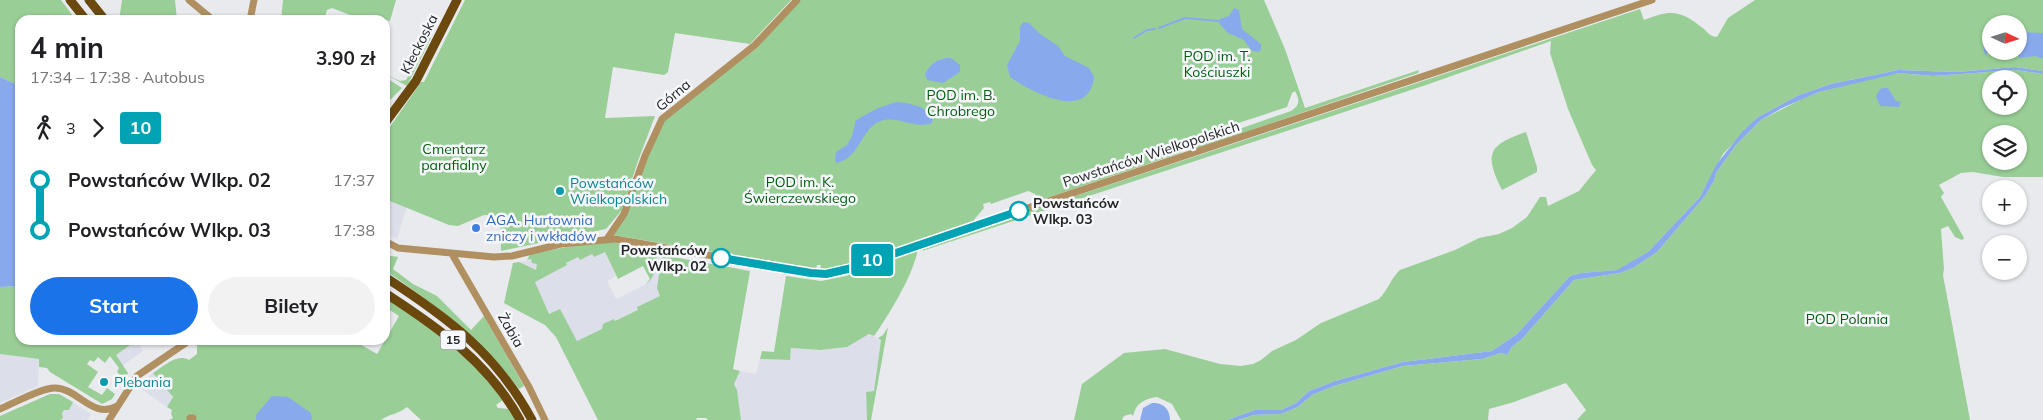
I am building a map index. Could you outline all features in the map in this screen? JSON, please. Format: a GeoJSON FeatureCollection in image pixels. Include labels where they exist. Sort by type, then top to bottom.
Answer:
{"type":"FeatureCollection","features":[{"type":"Feature","properties":{"kind":"main road"},"geometry":{"type":"LineString","coordinates":[[70,0],[82,15]]}},
{"type":"Feature","properties":{"kind":"main road"},"geometry":{"type":"LineString","coordinates":[[89,0],[101,15]]}},
{"type":"Feature","properties":{"kind":"main road","name":"Kłeckoska"},"geometry":{"type":"LineString","coordinates":[[390,116],[416,81],[457,0]]}},
{"type":"Feature","properties":{"kind":"main road","name":"15"},"geometry":{"type":"LineString","coordinates":[[390,280],[439,313],[464,333],[488,357],[515,392],[532,420]]}},
{"type":"Feature","properties":{"kind":"main road","name":"15"},"geometry":{"type":"LineString","coordinates":[[390,296],[425,318],[456,342],[481,366],[506,398],[520,420]]}},
{"type":"Feature","properties":{"kind":"street"},"geometry":{"type":"LineString","coordinates":[[189,0],[207,15]]}},
{"type":"Feature","properties":{"kind":"street"},"geometry":{"type":"LineString","coordinates":[[251,15],[254,0]]}},
{"type":"Feature","properties":{"kind":"street","name":"Górna"},"geometry":{"type":"LineString","coordinates":[[608,239],[624,214],[644,156],[662,119],[755,45],[797,0]]}},
{"type":"Feature","properties":{"kind":"street","name":"Powstańców Wielkopolskich"},"geometry":{"type":"LineString","coordinates":[[390,244],[398,248],[494,257],[561,244],[608,239],[811,273],[826,274],[839,272],[1652,0]]}},
{"type":"Feature","properties":{"kind":"street","name":"Żabia"},"geometry":{"type":"LineString","coordinates":[[452,254],[529,387],[544,420]]}},
{"type":"Feature","properties":{"kind":"street"},"geometry":{"type":"LineString","coordinates":[[109,420],[137,376],[183,345]]}},
{"type":"Feature","properties":{"kind":"street"},"geometry":{"type":"LineString","coordinates":[[0,409],[55,388],[68,391],[100,409],[109,410],[117,406]]}},
{"type":"Feature","properties":{"kind":"shaded area"},"geometry":{"type":"Polygon","coordinates":[[[390,201],[407,206],[397,239],[390,235],[390,201]]]}},
{"type":"Feature","properties":{"kind":"shaded area"},"geometry":{"type":"Polygon","coordinates":[[[604,249],[616,276],[607,281],[616,299],[646,284],[650,279],[654,254],[668,256],[663,399],[598,420],[556,337],[545,325],[504,303],[513,263],[604,249]]]}},
{"type":"Feature","properties":{"kind":"shaded area"},"geometry":{"type":"Polygon","coordinates":[[[869,334],[881,340],[874,391],[866,393],[867,420],[741,420],[737,390],[734,384],[740,371],[756,374],[760,359],[790,360],[791,348],[820,350],[847,347],[869,334]]]}},
{"type":"Feature","properties":{"kind":"shaded area"},"geometry":{"type":"Polygon","coordinates":[[[102,345],[139,345],[143,351],[119,368],[102,345]]]}},
{"type":"Feature","properties":{"kind":"shaded area"},"geometry":{"type":"Polygon","coordinates":[[[0,354],[39,359],[38,386],[0,403],[0,354]]]}},
{"type":"Feature","properties":{"kind":"shaded area"},"geometry":{"type":"Polygon","coordinates":[[[153,373],[173,397],[167,407],[137,386],[153,373]]]}},
{"type":"Feature","properties":{"kind":"shaded area"},"geometry":{"type":"Polygon","coordinates":[[[50,394],[59,394],[91,414],[87,420],[0,420],[0,416],[50,394]]]}},
{"type":"Feature","properties":{"kind":"green space"},"geometry":{"type":"Polygon","coordinates":[[[0,0],[61,0],[72,15],[15,15],[15,84],[0,77],[0,0]]]}},
{"type":"Feature","properties":{"kind":"green space"},"geometry":{"type":"Polygon","coordinates":[[[122,0],[175,0],[176,15],[120,15],[122,0]]]}},
{"type":"Feature","properties":{"kind":"green space"},"geometry":{"type":"Polygon","coordinates":[[[283,0],[396,0],[390,21],[390,15],[350,15],[332,8],[327,10],[326,15],[282,15],[283,0]]]}},
{"type":"Feature","properties":{"kind":"green space","name":"Cmentarz parafialny"},"geometry":{"type":"Polygon","coordinates":[[[465,0],[791,0],[750,44],[675,33],[668,72],[664,75],[613,67],[605,118],[655,116],[622,210],[606,229],[501,251],[500,216],[484,215],[458,226],[449,225],[390,201],[390,127],[421,82],[424,82],[465,0]]]}},
{"type":"Feature","properties":{"kind":"green space"},"geometry":{"type":"Polygon","coordinates":[[[801,0],[1264,0],[1285,49],[1305,108],[1419,70],[1418,73],[1193,150],[1196,144],[1291,111],[1298,102],[1295,91],[1292,93],[1287,107],[1184,141],[1186,147],[1180,153],[1041,200],[1035,194],[1028,191],[991,204],[990,202],[983,204],[984,208],[973,221],[839,269],[820,270],[821,265],[817,265],[816,270],[811,270],[769,263],[770,260],[766,260],[765,263],[732,255],[732,253],[724,254],[724,251],[720,253],[699,250],[699,246],[696,245],[696,249],[613,235],[665,119],[757,48],[801,0]]]}},
{"type":"Feature","properties":{"kind":"green space"},"geometry":{"type":"Polygon","coordinates":[[[1755,0],[2043,0],[2043,71],[2015,67],[1957,72],[1898,70],[1831,84],[1799,95],[1758,117],[1723,154],[1700,197],[1648,252],[1618,270],[1581,273],[1570,276],[1517,334],[1492,351],[1403,362],[1335,381],[1309,391],[1296,403],[1281,410],[1255,410],[1227,420],[1181,420],[1172,404],[1157,397],[1141,402],[1133,416],[1131,414],[1124,416],[1122,420],[1074,420],[1082,384],[1124,353],[1165,349],[1220,364],[1241,366],[1253,364],[1272,351],[1296,340],[1321,323],[1379,299],[1400,270],[1455,250],[1479,238],[1499,234],[1512,228],[1527,217],[1540,197],[1546,197],[1548,206],[1579,191],[1596,170],[1592,165],[1568,109],[1550,53],[1551,41],[1426,85],[922,251],[925,246],[1640,9],[1644,20],[1662,14],[1676,13],[1688,18],[1717,37],[1728,18],[1755,0]]]}},
{"type":"Feature","properties":{"kind":"green space"},"geometry":{"type":"Polygon","coordinates":[[[430,35],[431,38],[407,86],[390,76],[400,81],[406,80],[430,35]]]}},
{"type":"Feature","properties":{"kind":"green space","name":"POD Polania"},"geometry":{"type":"Polygon","coordinates":[[[1982,72],[1982,115],[2027,115],[2027,72],[2043,74],[2043,177],[2003,177],[1973,172],[1961,173],[1939,185],[1944,193],[1941,197],[1964,238],[1962,240],[1955,237],[1948,226],[1941,229],[1943,275],[1970,420],[1577,420],[1586,410],[1566,383],[1489,409],[1488,420],[1238,420],[1254,415],[1281,414],[1298,407],[1312,395],[1334,386],[1403,366],[1482,359],[1501,353],[1507,355],[1512,347],[1523,338],[1574,280],[1620,273],[1633,268],[1657,252],[1705,196],[1714,181],[1716,173],[1736,145],[1761,120],[1819,92],[1899,73],[1933,76],[1982,72]]]}},
{"type":"Feature","properties":{"kind":"green space"},"geometry":{"type":"Polygon","coordinates":[[[390,80],[402,88],[390,100],[390,80]]]}},
{"type":"Feature","properties":{"kind":"green space"},"geometry":{"type":"Polygon","coordinates":[[[1526,132],[1537,172],[1502,190],[1493,168],[1493,152],[1504,141],[1526,132]]]}},
{"type":"Feature","properties":{"kind":"green space"},"geometry":{"type":"Polygon","coordinates":[[[611,242],[655,250],[657,258],[655,268],[652,278],[646,284],[650,279],[643,266],[618,279],[605,252],[594,257],[592,254],[580,260],[578,257],[535,282],[549,314],[560,309],[577,341],[602,329],[603,324],[614,319],[615,321],[638,310],[637,307],[660,296],[657,288],[662,255],[750,271],[733,369],[740,371],[734,384],[737,390],[741,420],[697,418],[696,420],[598,420],[556,337],[545,325],[504,303],[513,263],[519,262],[536,270],[537,264],[532,263],[531,259],[527,260],[530,254],[588,243],[611,242]]]}},
{"type":"Feature","properties":{"kind":"green space"},"geometry":{"type":"Polygon","coordinates":[[[918,248],[907,281],[874,336],[869,334],[847,347],[820,350],[791,348],[790,360],[760,359],[762,351],[774,352],[786,276],[821,281],[846,276],[918,248]]]}},
{"type":"Feature","properties":{"kind":"green space"},"geometry":{"type":"Polygon","coordinates":[[[390,256],[398,257],[393,269],[413,284],[437,296],[471,330],[484,316],[524,386],[519,389],[474,338],[390,274],[390,256]]]}},
{"type":"Feature","properties":{"kind":"green space"},"geometry":{"type":"Polygon","coordinates":[[[15,286],[15,345],[130,345],[116,355],[128,373],[124,379],[117,372],[119,368],[110,356],[105,363],[98,357],[94,362],[90,360],[87,364],[98,372],[88,387],[102,395],[107,388],[115,394],[112,399],[102,404],[50,372],[47,368],[39,367],[39,359],[0,354],[0,287],[15,286]]]}},
{"type":"Feature","properties":{"kind":"green space"},"geometry":{"type":"Polygon","coordinates":[[[390,301],[429,326],[477,368],[503,400],[496,405],[498,408],[509,409],[515,420],[421,420],[407,407],[381,420],[169,420],[173,418],[172,410],[167,407],[173,397],[153,373],[175,359],[184,358],[189,360],[197,354],[197,345],[362,345],[377,354],[382,345],[390,345],[390,332],[399,316],[390,310],[390,301]]]}},
{"type":"Feature","properties":{"kind":"green space"},"geometry":{"type":"Polygon","coordinates":[[[888,327],[871,420],[867,420],[866,392],[874,391],[881,340],[878,338],[883,335],[888,327]]]}},
{"type":"Feature","properties":{"kind":"green space"},"geometry":{"type":"Polygon","coordinates":[[[50,394],[59,394],[73,402],[69,410],[64,410],[62,413],[63,418],[60,420],[0,420],[0,416],[50,394]]]}},
{"type":"Feature","properties":{"kind":"water"},"geometry":{"type":"Polygon","coordinates":[[[1234,8],[1239,10],[1242,29],[1261,44],[1261,50],[1258,52],[1251,50],[1244,40],[1228,33],[1219,23],[1220,19],[1229,16],[1234,8]]]}},
{"type":"Feature","properties":{"kind":"water"},"geometry":{"type":"Polygon","coordinates":[[[1023,22],[1029,23],[1040,34],[1058,46],[1065,56],[1089,68],[1094,77],[1090,91],[1082,99],[1071,101],[1058,100],[1044,96],[1010,77],[1007,65],[1020,41],[1020,27],[1023,22]]]}},
{"type":"Feature","properties":{"kind":"water"},"geometry":{"type":"Polygon","coordinates":[[[2028,32],[2043,33],[2043,59],[2035,56],[2028,57],[2028,32]]]}},
{"type":"Feature","properties":{"kind":"water"},"geometry":{"type":"Polygon","coordinates":[[[951,58],[960,65],[960,72],[943,83],[927,80],[925,74],[931,65],[936,61],[951,58]]]}},
{"type":"Feature","properties":{"kind":"water"},"geometry":{"type":"Polygon","coordinates":[[[2015,67],[2043,71],[2043,74],[2027,72],[2027,70],[1982,70],[1982,72],[1933,76],[1899,73],[1819,92],[1782,108],[1761,120],[1736,145],[1716,173],[1714,181],[1705,196],[1657,252],[1633,268],[1620,273],[1574,280],[1523,338],[1512,347],[1507,355],[1501,353],[1482,359],[1403,366],[1334,386],[1312,395],[1298,407],[1281,414],[1254,415],[1238,420],[1227,420],[1255,410],[1281,410],[1296,403],[1309,391],[1335,381],[1403,362],[1492,351],[1517,334],[1570,276],[1581,273],[1617,270],[1648,252],[1700,197],[1716,165],[1742,132],[1758,117],[1799,95],[1831,84],[1898,70],[1957,72],[2015,67]]]}},
{"type":"Feature","properties":{"kind":"water"},"geometry":{"type":"Polygon","coordinates":[[[0,77],[15,84],[15,286],[0,287],[0,77]]]}},
{"type":"Feature","properties":{"kind":"water"},"geometry":{"type":"Polygon","coordinates":[[[1888,88],[1896,101],[1901,102],[1899,107],[1880,106],[1876,96],[1880,89],[1888,88]]]}},
{"type":"Feature","properties":{"kind":"water"},"geometry":{"type":"Polygon","coordinates":[[[896,102],[912,104],[922,108],[933,119],[932,123],[919,125],[894,120],[881,121],[869,130],[851,155],[837,163],[835,161],[836,152],[847,145],[852,136],[856,120],[876,109],[896,102]]]}},
{"type":"Feature","properties":{"kind":"water"},"geometry":{"type":"Polygon","coordinates":[[[272,396],[288,397],[311,413],[312,420],[256,420],[256,415],[272,396]]]}},
{"type":"Feature","properties":{"kind":"water"},"geometry":{"type":"Polygon","coordinates":[[[1152,403],[1163,405],[1169,413],[1170,420],[1140,420],[1143,408],[1152,403]]]}},
{"type":"Feature","properties":{"kind":"waterway"},"geometry":{"type":"LineString","coordinates":[[1159,28],[1185,18],[1219,21]]}},
{"type":"Feature","properties":{"kind":"waterway"},"geometry":{"type":"LineString","coordinates":[[1134,38],[1147,30],[1155,29]]}},
{"type":"Feature","properties":{"kind":"bus line","name":"10"},"geometry":{"type":"LineString","coordinates":[[721,258],[818,274],[839,272],[1019,211]]}},
{"type":"Feature","properties":{"kind":"place","name":"Powstańców Wielkopolskich"},"geometry":{"type":"Point","coordinates":[560,191]}},
{"type":"Feature","properties":{"kind":"place","name":"Powstańców Wlkp. 03"},"geometry":{"type":"Point","coordinates":[1019,211]}},
{"type":"Feature","properties":{"kind":"place","name":"AGA. Hurtownia zniczy i wkładów"},"geometry":{"type":"Point","coordinates":[476,228]}},
{"type":"Feature","properties":{"kind":"place","name":"Powstańców Wlkp. 02"},"geometry":{"type":"Point","coordinates":[721,258]}},
{"type":"Feature","properties":{"kind":"place","name":"Plebania"},"geometry":{"type":"Point","coordinates":[104,382]}},
{"type":"Feature","properties":{"kind":"park label","name":"POD im. T. Kościuszki"},"geometry":{"type":"Point","coordinates":[1217,64]}},
{"type":"Feature","properties":{"kind":"park label","name":"POD im. B. Chrobrego"},"geometry":{"type":"Point","coordinates":[961,104]}},
{"type":"Feature","properties":{"kind":"park label","name":"POD im. K. Świerczewskiego"},"geometry":{"type":"Point","coordinates":[800,190]}}]}
